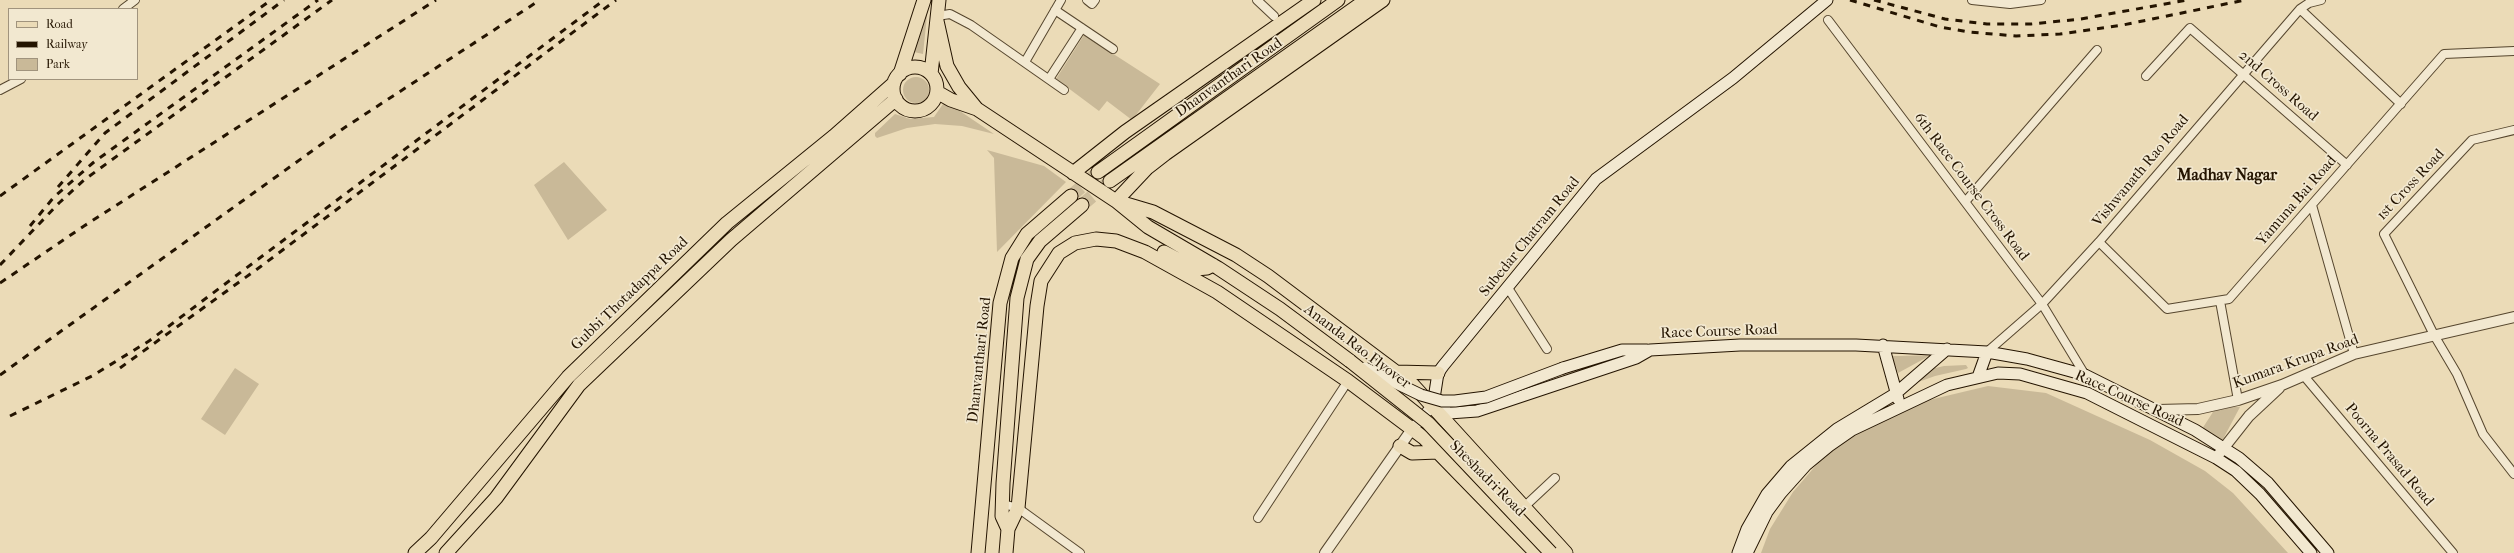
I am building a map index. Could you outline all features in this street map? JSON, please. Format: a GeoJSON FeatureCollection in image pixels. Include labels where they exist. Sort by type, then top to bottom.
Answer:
{"type":"FeatureCollection","features":[{"type":"Feature","properties":{"kind":"main road"},"geometry":{"type":"LineString","coordinates":[[1073,173],[1125,132],[1314,0]]}},
{"type":"Feature","properties":{"kind":"main road","name":"Dhanvanthari Road"},"geometry":{"type":"LineString","coordinates":[[1098,172],[1338,0]]}},
{"type":"Feature","properties":{"kind":"main road","name":"Dhanvanthari Road"},"geometry":{"type":"LineString","coordinates":[[1110,182],[1366,0]]}},
{"type":"Feature","properties":{"kind":"main road"},"geometry":{"type":"LineString","coordinates":[[1111,198],[1165,154],[1383,0]]}},
{"type":"Feature","properties":{"kind":"main road","name":"Subedar Chatram Road"},"geometry":{"type":"LineString","coordinates":[[1438,373],[1596,179],[1733,78],[1827,0]]}},
{"type":"Feature","properties":{"kind":"main road"},"geometry":{"type":"LineString","coordinates":[[897,78],[912,67],[926,70],[931,74],[937,85],[937,92],[931,105],[917,111],[910,110],[896,99],[897,78],[922,5]]}},
{"type":"Feature","properties":{"kind":"main road"},"geometry":{"type":"LineString","coordinates":[[938,10],[947,66],[959,87],[977,109]]}},
{"type":"Feature","properties":{"kind":"main road"},"geometry":{"type":"LineString","coordinates":[[931,74],[938,10]]}},
{"type":"Feature","properties":{"kind":"main road","name":"Gubbi Thotadappa Road"},"geometry":{"type":"LineString","coordinates":[[415,553],[431,538],[568,376],[727,223],[834,136],[897,78]]}},
{"type":"Feature","properties":{"kind":"main road"},"geometry":{"type":"LineString","coordinates":[[937,92],[951,100],[977,109],[1111,198],[1153,212],[1236,255],[1268,276],[1412,384],[1433,405],[1566,553]]}},
{"type":"Feature","properties":{"kind":"main road","name":"Gubbi Thotadappa Road"},"geometry":{"type":"LineString","coordinates":[[446,553],[496,498],[579,385],[731,240],[896,99]]}},
{"type":"Feature","properties":{"kind":"main road","name":"Dhanvanthari Road"},"geometry":{"type":"LineString","coordinates":[[978,553],[992,376],[1000,303],[1010,266],[1027,234],[1071,196]]}},
{"type":"Feature","properties":{"kind":"main road","name":"Ananda Rao Flyover"},"geometry":{"type":"LineString","coordinates":[[1111,198],[1148,227],[1213,265],[1280,309],[1350,361],[1428,423],[1551,553]]}},
{"type":"Feature","properties":{"kind":"main road","name":"Dhanvanthari Road"},"geometry":{"type":"LineString","coordinates":[[1006,553],[1008,529],[1002,516],[1015,311],[1027,259],[1040,241],[1082,205]]}},
{"type":"Feature","properties":{"kind":"main road"},"geometry":{"type":"LineString","coordinates":[[1008,529],[1018,508],[1036,306],[1041,281],[1059,253],[1075,243],[1096,239],[1116,241],[1125,239],[1137,240],[1196,269],[1206,268],[1213,265]]}},
{"type":"Feature","properties":{"kind":"main road","name":"Sheshadri Road"},"geometry":{"type":"LineString","coordinates":[[1116,241],[1145,252],[1218,292],[1267,324],[1348,381],[1412,429],[1438,452],[1536,553]]}},
{"type":"Feature","properties":{"kind":"main road","name":"Race Course Road"},"geometry":{"type":"LineString","coordinates":[[1433,405],[1449,413],[1477,411],[1636,358],[1650,350],[1740,345],[1883,345],[1987,352],[2027,358],[2085,375],[2158,410],[2224,448],[2268,483],[2328,553]]}},
{"type":"Feature","properties":{"kind":"main road"},"geometry":{"type":"LineString","coordinates":[[1883,345],[1895,394],[1901,406]]}},
{"type":"Feature","properties":{"kind":"main road"},"geometry":{"type":"LineString","coordinates":[[1738,553],[1747,529],[1768,494],[1791,466],[1837,429],[1895,394],[1947,349]]}},
{"type":"Feature","properties":{"kind":"main road"},"geometry":{"type":"LineString","coordinates":[[1350,361],[1421,395],[1442,401],[1455,401],[1486,397],[1563,368],[1622,350],[1650,350]]}},
{"type":"Feature","properties":{"kind":"main road"},"geometry":{"type":"LineString","coordinates":[[1978,377],[1987,352]]}},
{"type":"Feature","properties":{"kind":"main road"},"geometry":{"type":"LineString","coordinates":[[1396,372],[1438,373],[1433,405]]}},
{"type":"Feature","properties":{"kind":"main road","name":"Race Course Road"},"geometry":{"type":"LineString","coordinates":[[1747,553],[1767,512],[1806,465],[1852,430],[1947,385],[1998,373],[2020,374],[2087,393],[2216,458],[2236,471],[2260,494],[2311,553]]}},
{"type":"Feature","properties":{"kind":"main road"},"geometry":{"type":"LineString","coordinates":[[1400,446],[1412,453],[1438,452]]}},
{"type":"Feature","properties":{"kind":"street"},"geometry":{"type":"LineString","coordinates":[[124,8],[135,0]]}},
{"type":"Feature","properties":{"kind":"street"},"geometry":{"type":"LineString","coordinates":[[1025,62],[1061,0]]}},
{"type":"Feature","properties":{"kind":"street"},"geometry":{"type":"LineString","coordinates":[[1087,0],[1092,4],[1095,0]]}},
{"type":"Feature","properties":{"kind":"street"},"geometry":{"type":"LineString","coordinates":[[1257,0],[1274,16]]}},
{"type":"Feature","properties":{"kind":"street"},"geometry":{"type":"LineString","coordinates":[[1972,0],[2010,4],[2042,0]]}},
{"type":"Feature","properties":{"kind":"street","name":"Vishwanath Rao Road"},"geometry":{"type":"LineString","coordinates":[[1987,352],[2042,304],[2099,242],[2242,73],[2300,9],[2310,3],[2321,0]]}},
{"type":"Feature","properties":{"kind":"street"},"geometry":{"type":"LineString","coordinates":[[2300,9],[2401,104]]}},
{"type":"Feature","properties":{"kind":"street"},"geometry":{"type":"LineString","coordinates":[[938,10],[950,14],[1025,62],[1064,90]]}},
{"type":"Feature","properties":{"kind":"street"},"geometry":{"type":"LineString","coordinates":[[1055,10],[1113,49]]}},
{"type":"Feature","properties":{"kind":"street","name":"6th Race Course Cross Road"},"geometry":{"type":"LineString","coordinates":[[1828,20],[2042,304],[2085,375]]}},
{"type":"Feature","properties":{"kind":"street"},"geometry":{"type":"LineString","coordinates":[[1049,79],[1082,28]]}},
{"type":"Feature","properties":{"kind":"street","name":"2nd Cross Road"},"geometry":{"type":"LineString","coordinates":[[2146,76],[2190,28],[2347,165]]}},
{"type":"Feature","properties":{"kind":"street"},"geometry":{"type":"LineString","coordinates":[[1965,202],[2097,50]]}},
{"type":"Feature","properties":{"kind":"street","name":"Yamuna Bai Road"},"geometry":{"type":"LineString","coordinates":[[2099,242],[2167,309],[2229,299],[2444,54],[2514,51]]}},
{"type":"Feature","properties":{"kind":"street"},"geometry":{"type":"LineString","coordinates":[[0,90],[19,80]]}},
{"type":"Feature","properties":{"kind":"street","name":"1st Cross Road"},"geometry":{"type":"LineString","coordinates":[[2434,335],[2384,234],[2472,140],[2514,130]]}},
{"type":"Feature","properties":{"kind":"street"},"geometry":{"type":"LineString","coordinates":[[2312,204],[2354,354]]}},
{"type":"Feature","properties":{"kind":"street"},"geometry":{"type":"LineString","coordinates":[[1508,288],[1547,349]]}},
{"type":"Feature","properties":{"kind":"street"},"geometry":{"type":"LineString","coordinates":[[2220,301],[2238,400]]}},
{"type":"Feature","properties":{"kind":"street","name":"Kumara Krupa Road"},"geometry":{"type":"LineString","coordinates":[[2158,410],[2198,409],[2238,400],[2282,385],[2354,354],[2514,317]]}},
{"type":"Feature","properties":{"kind":"street"},"geometry":{"type":"LineString","coordinates":[[2434,335],[2457,374],[2483,434],[2514,474]]}},
{"type":"Feature","properties":{"kind":"street","name":"Poorna Prasad Road"},"geometry":{"type":"LineString","coordinates":[[2304,376],[2453,553]]}},
{"type":"Feature","properties":{"kind":"street"},"geometry":{"type":"LineString","coordinates":[[1258,518],[1348,381]]}},
{"type":"Feature","properties":{"kind":"street"},"geometry":{"type":"LineString","coordinates":[[2216,458],[2249,416],[2282,385]]}},
{"type":"Feature","properties":{"kind":"street"},"geometry":{"type":"LineString","coordinates":[[1325,553],[1412,429],[1433,405]]}},
{"type":"Feature","properties":{"kind":"street"},"geometry":{"type":"LineString","coordinates":[[1524,507],[1555,478]]}},
{"type":"Feature","properties":{"kind":"street"},"geometry":{"type":"LineString","coordinates":[[1003,504],[1018,508],[1080,553]]}},
{"type":"Feature","properties":{"kind":"green space"},"geometry":{"type":"Polygon","coordinates":[[[928,6],[923,54],[914,52],[928,6]]]}},
{"type":"Feature","properties":{"kind":"green space"},"geometry":{"type":"Polygon","coordinates":[[[1084,35],[1160,84],[1132,120],[1107,101],[1099,111],[1056,79],[1084,35]]]}},
{"type":"Feature","properties":{"kind":"green space"},"geometry":{"type":"Polygon","coordinates":[[[916,77],[925,81],[929,90],[925,99],[916,103],[907,99],[903,90],[907,81],[916,77]]]}},
{"type":"Feature","properties":{"kind":"green space"},"geometry":{"type":"Polygon","coordinates":[[[945,101],[994,134],[962,126],[935,124],[907,128],[877,138],[875,136],[875,133],[895,114],[910,119],[934,117],[945,101]]]}},
{"type":"Feature","properties":{"kind":"green space"},"geometry":{"type":"Polygon","coordinates":[[[987,150],[1044,166],[1066,182],[997,252],[994,158],[987,150]]]}},
{"type":"Feature","properties":{"kind":"green space"},"geometry":{"type":"Polygon","coordinates":[[[564,162],[607,210],[568,240],[534,185],[564,162]]]}},
{"type":"Feature","properties":{"kind":"green space"},"geometry":{"type":"Polygon","coordinates":[[[1931,355],[1898,373],[1892,356],[1901,356],[1931,355]]]}},
{"type":"Feature","properties":{"kind":"green space"},"geometry":{"type":"Polygon","coordinates":[[[1966,365],[1968,368],[1966,369],[1935,376],[1910,385],[1931,369],[1944,366],[1966,365]]]}},
{"type":"Feature","properties":{"kind":"green space"},"geometry":{"type":"Polygon","coordinates":[[[235,368],[259,384],[225,435],[201,419],[235,368]]]}},
{"type":"Feature","properties":{"kind":"green space"},"geometry":{"type":"Polygon","coordinates":[[[1988,386],[2046,393],[2150,440],[2205,471],[2233,493],[2288,553],[1761,553],[1770,529],[1793,492],[1824,456],[1876,420],[1929,400],[1988,386]]]}},
{"type":"Feature","properties":{"kind":"green space"},"geometry":{"type":"Polygon","coordinates":[[[2225,406],[2240,407],[2222,441],[2202,429],[2213,412],[2225,406]]]}},
{"type":"Feature","properties":{"kind":"tunnel"},"geometry":{"type":"LineString","coordinates":[[1071,196],[1095,175]]}},
{"type":"Feature","properties":{"kind":"tunnel"},"geometry":{"type":"LineString","coordinates":[[1082,205],[1110,181]]}},
{"type":"Feature","properties":{"kind":"railway"},"geometry":{"type":"LineString","coordinates":[[0,196],[271,0]]}},
{"type":"Feature","properties":{"kind":"railway"},"geometry":{"type":"LineString","coordinates":[[58,187],[105,133],[284,0]]}},
{"type":"Feature","properties":{"kind":"railway"},"geometry":{"type":"LineString","coordinates":[[30,226],[54,197],[94,162],[318,0]]}},
{"type":"Feature","properties":{"kind":"railway"},"geometry":{"type":"LineString","coordinates":[[0,265],[59,203],[84,180],[332,0]]}},
{"type":"Feature","properties":{"kind":"railway"},"geometry":{"type":"LineString","coordinates":[[0,283],[84,226],[436,0]]}},
{"type":"Feature","properties":{"kind":"railway"},"geometry":{"type":"LineString","coordinates":[[0,375],[344,128],[540,0]]}},
{"type":"Feature","properties":{"kind":"railway"},"geometry":{"type":"LineString","coordinates":[[10,416],[92,376],[149,341],[604,0]]}},
{"type":"Feature","properties":{"kind":"railway"},"geometry":{"type":"LineString","coordinates":[[120,368],[260,267],[616,0]]}},
{"type":"Feature","properties":{"kind":"railway"},"geometry":{"type":"LineString","coordinates":[[1850,0],[1940,27],[1969,32],[2016,36],[2060,34],[2123,25],[2245,0]]}},
{"type":"Feature","properties":{"kind":"railway"},"geometry":{"type":"LineString","coordinates":[[1874,0],[1945,19],[1987,24],[2031,24],[2081,19],[2187,0]]}},
{"type":"Feature","properties":{"kind":"district","name":"Madhav Nagar"},"geometry":{"type":"Point","coordinates":[2227,176]}}]}
